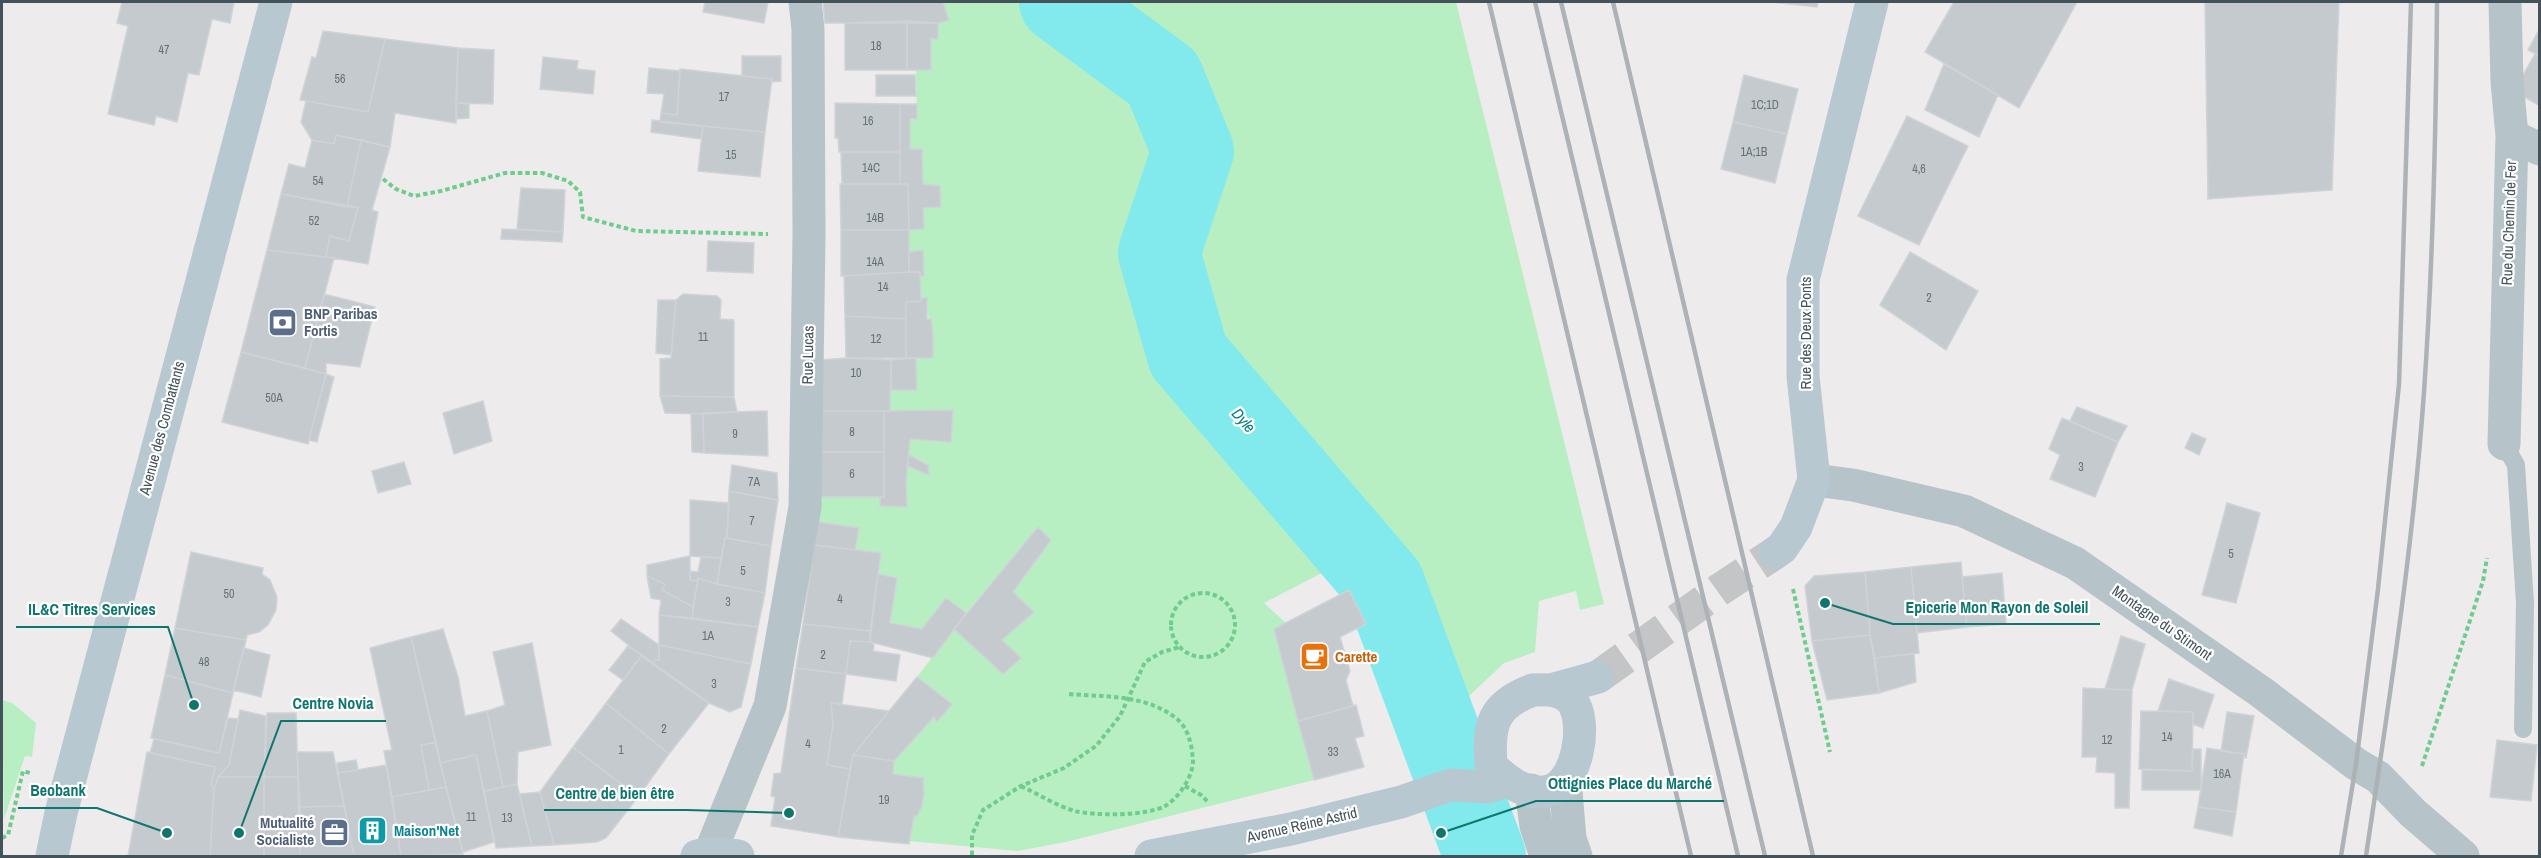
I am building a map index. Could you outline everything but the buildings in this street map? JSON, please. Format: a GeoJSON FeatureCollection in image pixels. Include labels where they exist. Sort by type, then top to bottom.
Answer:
{"type":"FeatureCollection","features":[{"type":"Feature","properties":{"kind":"main road","name":"Avenue des Combattants"},"geometry":{"type":"LineString","coordinates":[[52,856],[64,803],[276,2]]}},
{"type":"Feature","properties":{"kind":"main road","name":"Rue des Deux Ponts"},"geometry":{"type":"LineString","coordinates":[[1779,551],[1796,527],[1814,480],[1803,376],[1803,280],[1872,2]]}},
{"type":"Feature","properties":{"kind":"main road"},"geometry":{"type":"LineString","coordinates":[[1598,678],[1580,721],[1577,754],[1565,780],[1550,791],[1519,786],[1491,766],[1490,739],[1497,713],[1512,698],[1533,690],[1551,690],[1598,678]]}},
{"type":"Feature","properties":{"kind":"main road"},"geometry":{"type":"LineString","coordinates":[[1551,690],[1571,700],[1580,721]]}},
{"type":"Feature","properties":{"kind":"main road"},"geometry":{"type":"LineString","coordinates":[[1454,782],[1490,739]]}},
{"type":"Feature","properties":{"kind":"main road","name":"Avenue Reine Astrid"},"geometry":{"type":"LineString","coordinates":[[1151,856],[1291,829],[1454,782],[1488,787],[1519,786]]}},
{"type":"Feature","properties":{"kind":"street","name":"Rue Lucas"},"geometry":{"type":"LineString","coordinates":[[715,855],[770,706],[805,507],[809,236],[808,29],[805,2]]}},
{"type":"Feature","properties":{"kind":"street","name":"Rue du Chemin de Fer"},"geometry":{"type":"LineString","coordinates":[[2504,444],[2526,143],[2507,81],[2505,2]]}},
{"type":"Feature","properties":{"kind":"street","name":"Montagne du Stimont"},"geometry":{"type":"LineString","coordinates":[[1814,480],[1853,485],[1964,511],[2075,563],[2261,692],[2356,764],[2378,777],[2413,813],[2463,856]]}},
{"type":"Feature","properties":{"kind":"street"},"geometry":{"type":"LineString","coordinates":[[1565,780],[1570,839],[1576,856]]}},
{"type":"Feature","properties":{"kind":"street"},"geometry":{"type":"LineString","coordinates":[[1519,786],[1546,856]]}},
{"type":"Feature","properties":{"kind":"lane"},"geometry":{"type":"LineString","coordinates":[[2504,444],[2517,465],[2525,603],[2523,729]]}},
{"type":"Feature","properties":{"kind":"path"},"geometry":{"type":"LineString","coordinates":[[383,179],[396,189],[414,196],[450,189],[505,173],[542,173],[568,181],[580,192],[583,217],[636,231],[809,236]]}},
{"type":"Feature","properties":{"kind":"path"},"geometry":{"type":"LineString","coordinates":[[2413,813],[2416,782],[2482,580],[2489,548]]}},
{"type":"Feature","properties":{"kind":"path"},"geometry":{"type":"LineString","coordinates":[[1779,551],[1830,752]]}},
{"type":"Feature","properties":{"kind":"path"},"geometry":{"type":"LineString","coordinates":[[972,855],[972,835],[983,810],[1021,786],[1064,768],[1096,746],[1120,716],[1144,662],[1162,652],[1180,647],[1198,657],[1209,657],[1219,653],[1233,638],[1235,627],[1229,607],[1222,600],[1203,594],[1183,600],[1172,618],[1174,639],[1180,647]]}},
{"type":"Feature","properties":{"kind":"path"},"geometry":{"type":"LineString","coordinates":[[1021,786],[1073,810],[1102,815],[1129,813],[1165,806],[1185,786],[1193,765],[1192,742],[1179,720],[1157,708],[1128,697],[1068,694]]}},
{"type":"Feature","properties":{"kind":"path"},"geometry":{"type":"LineString","coordinates":[[1185,786],[1201,795],[1216,810]]}},
{"type":"Feature","properties":{"kind":"green space"},"geometry":{"type":"Polygon","coordinates":[[[943,2],[1456,2],[1604,604],[1580,610],[1576,591],[1539,601],[1535,652],[1504,663],[1449,715],[1402,597],[1378,603],[1341,563],[1264,603],[1286,623],[1274,629],[1314,780],[1066,842],[1018,851],[909,841],[914,816],[922,806],[923,779],[893,774],[894,761],[934,717],[937,721],[952,704],[917,677],[954,629],[1003,673],[1021,659],[1002,640],[1034,612],[1013,592],[1051,540],[1038,527],[966,613],[946,598],[922,629],[890,623],[897,578],[878,574],[855,550],[859,528],[818,522],[820,497],[880,497],[906,484],[907,466],[929,475],[928,464],[909,455],[910,439],[951,441],[953,410],[890,411],[891,390],[916,389],[916,358],[933,358],[927,298],[921,298],[920,276],[924,276],[923,250],[909,252],[909,230],[924,229],[923,208],[941,207],[940,186],[923,184],[922,150],[910,149],[910,120],[917,119],[916,70],[931,70],[931,39],[938,39],[938,23],[948,20],[943,2]]]}},
{"type":"Feature","properties":{"kind":"green space"},"geometry":{"type":"Polygon","coordinates":[[[2,700],[12,703],[36,723],[32,757],[25,756],[4,819],[2,700]]]}},
{"type":"Feature","properties":{"kind":"water"},"geometry":{"type":"Polygon","coordinates":[[[1402,597],[1503,856],[1455,856],[1415,746],[1378,603],[1402,597]]]}},
{"type":"Feature","properties":{"kind":"waterway","name":"Dyle"},"geometry":{"type":"LineString","coordinates":[[1060,2],[1163,78],[1193,151],[1159,253],[1188,355],[1384,584],[1485,856]]}},
{"type":"Feature","properties":{"kind":"tunnel"},"geometry":{"type":"LineString","coordinates":[[1598,677],[1719,590],[1775,553]]}},
{"type":"Feature","properties":{"kind":"railway"},"geometry":{"type":"LineString","coordinates":[[1489,2],[1691,856]]}},
{"type":"Feature","properties":{"kind":"railway"},"geometry":{"type":"LineString","coordinates":[[1535,2],[1738,856]]}},
{"type":"Feature","properties":{"kind":"railway"},"geometry":{"type":"LineString","coordinates":[[1561,2],[1765,856]]}},
{"type":"Feature","properties":{"kind":"railway"},"geometry":{"type":"LineString","coordinates":[[1613,2],[1813,856]]}},
{"type":"Feature","properties":{"kind":"railway"},"geometry":{"type":"LineString","coordinates":[[2341,856],[2356,764],[2378,589],[2399,384],[2411,2]]}},
{"type":"Feature","properties":{"kind":"railway"},"geometry":{"type":"LineString","coordinates":[[2366,856],[2400,625],[2419,450],[2432,246],[2437,2]]}},
{"type":"Feature","properties":{"kind":"place","name":"BNP Paribas Fortis"},"geometry":{"type":"Point","coordinates":[283,323]}},
{"type":"Feature","properties":{"kind":"place","name":"Epicerie Mon Rayon de Soleil"},"geometry":{"type":"Point","coordinates":[1825,603]}},
{"type":"Feature","properties":{"kind":"place","name":"Carette"},"geometry":{"type":"Point","coordinates":[1314,657]}},
{"type":"Feature","properties":{"kind":"place","name":"IL&C Titres Services"},"geometry":{"type":"Point","coordinates":[194,705]}},
{"type":"Feature","properties":{"kind":"place","name":"Centre de bien être"},"geometry":{"type":"Point","coordinates":[789,813]}},
{"type":"Feature","properties":{"kind":"place","name":"Maison'Net"},"geometry":{"type":"Point","coordinates":[373,831]}},
{"type":"Feature","properties":{"kind":"place","name":"Mutualité Socialiste"},"geometry":{"type":"Point","coordinates":[335,832]}},
{"type":"Feature","properties":{"kind":"place","name":"Beobank"},"geometry":{"type":"Point","coordinates":[167,833]}},
{"type":"Feature","properties":{"kind":"place","name":"Centre Novia"},"geometry":{"type":"Point","coordinates":[239,833]}},
{"type":"Feature","properties":{"kind":"place","name":"Ottignies Place du Marché"},"geometry":{"type":"Point","coordinates":[1441,833]}}]}
